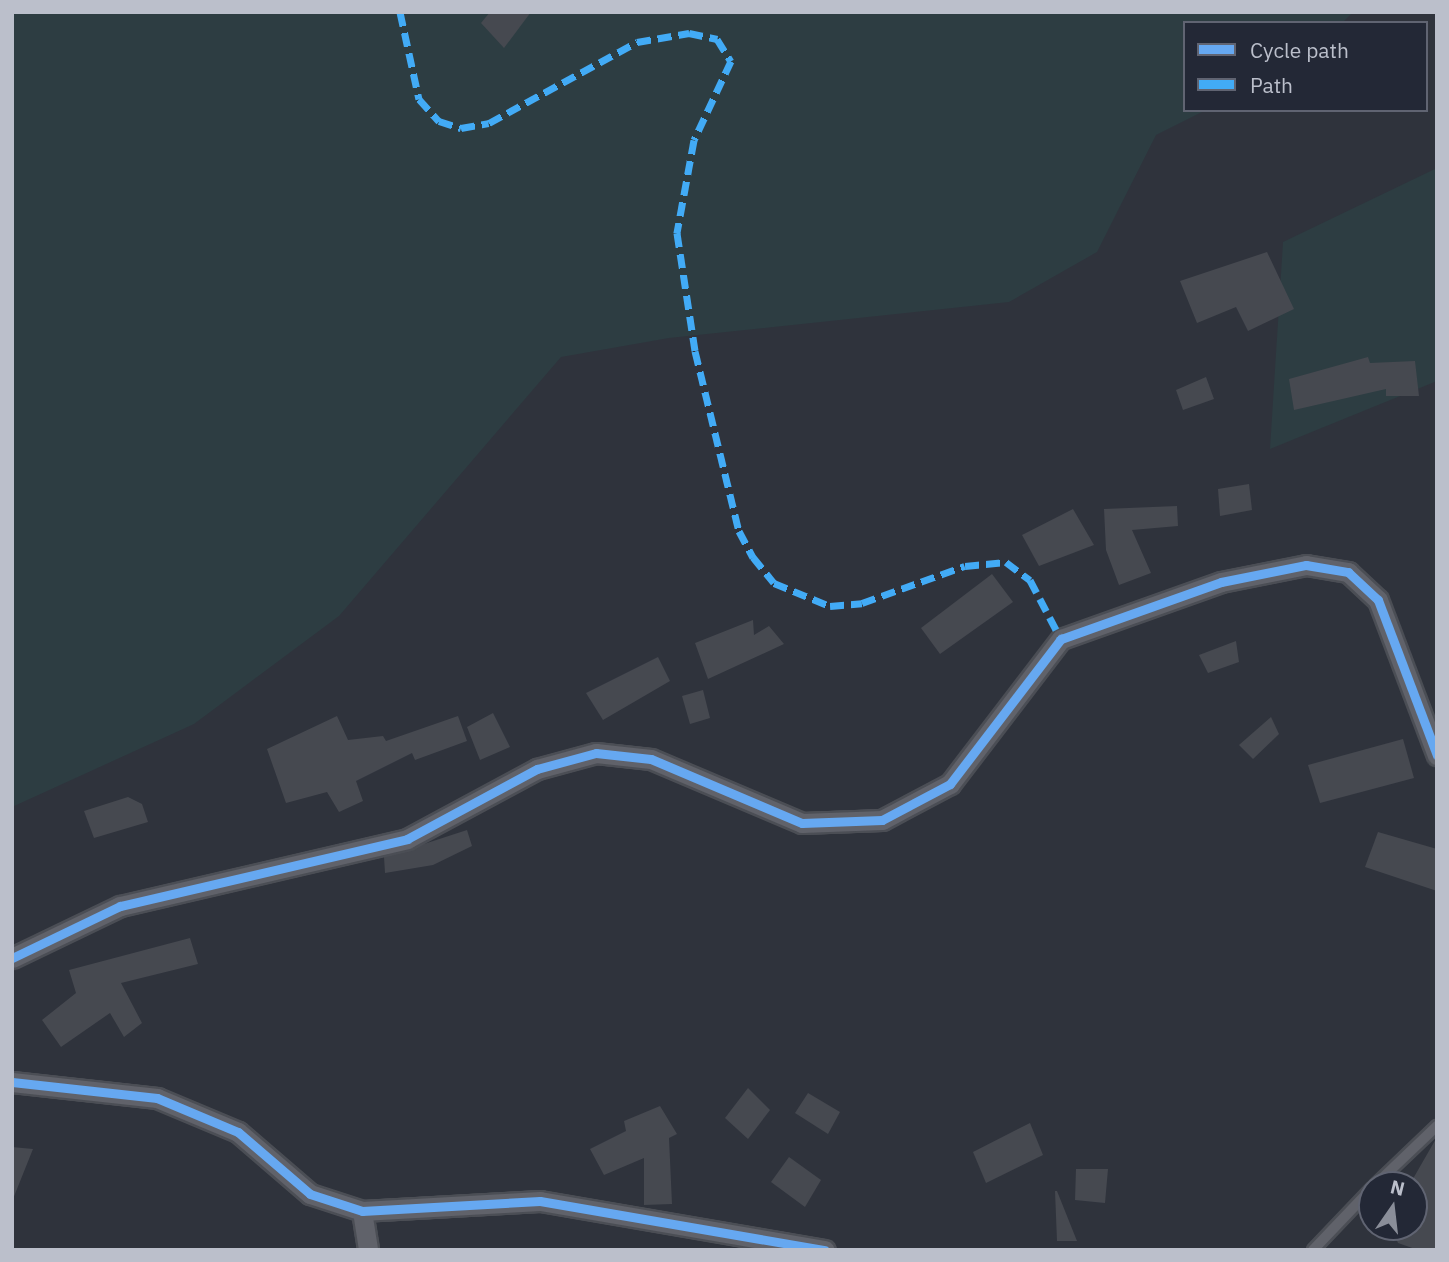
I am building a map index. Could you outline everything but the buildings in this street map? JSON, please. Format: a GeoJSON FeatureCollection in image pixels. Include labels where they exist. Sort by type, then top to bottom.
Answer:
{"type":"FeatureCollection","features":[{"type":"Feature","properties":{"kind":"street"},"geometry":{"type":"LineString","coordinates":[[12,958],[120,906],[407,839],[537,769],[596,753],[651,760],[802,823],[882,820],[950,784],[1062,639],[1221,582],[1306,565],[1348,572],[1378,600],[1437,755]]}},
{"type":"Feature","properties":{"kind":"street"},"geometry":{"type":"LineString","coordinates":[[12,1082],[157,1098],[238,1132],[310,1194],[362,1211],[540,1201],[825,1250]]}},
{"type":"Feature","properties":{"kind":"street"},"geometry":{"type":"LineString","coordinates":[[362,1211],[368,1250]]}},
{"type":"Feature","properties":{"kind":"lane"},"geometry":{"type":"LineString","coordinates":[[1390,1171],[1437,1126]]}},
{"type":"Feature","properties":{"kind":"lane"},"geometry":{"type":"LineString","coordinates":[[1313,1250],[1358,1203]]}},
{"type":"Feature","properties":{"kind":"shaded area"},"geometry":{"type":"Polygon","coordinates":[[[12,12],[1353,12],[1344,21],[1183,21],[1183,112],[1202,112],[1156,135],[1097,252],[1009,302],[669,338],[561,357],[339,616],[194,724],[12,807],[12,12]]]}},
{"type":"Feature","properties":{"kind":"shaded area"},"geometry":{"type":"Polygon","coordinates":[[[1437,168],[1437,381],[1270,449],[1283,242],[1437,168]]]}},
{"type":"Feature","properties":{"kind":"marked path"},"geometry":{"type":"LineString","coordinates":[[400,12],[419,99],[439,121],[461,128],[489,123],[637,42],[689,33],[717,39],[731,61],[694,140],[677,233],[695,351],[739,531],[753,557],[774,583],[830,606],[862,603],[965,566],[1006,562],[1030,580],[1061,639]]}},
{"type":"Feature","properties":{"kind":"cycle path"},"geometry":{"type":"LineString","coordinates":[[12,958],[120,906],[407,839],[537,769],[596,753],[651,759],[802,823],[882,820],[950,784],[1061,639],[1221,582],[1306,565],[1348,572],[1378,600],[1437,755]]}},
{"type":"Feature","properties":{"kind":"cycle path"},"geometry":{"type":"LineString","coordinates":[[12,1082],[157,1098],[238,1132],[310,1194],[362,1211],[540,1201],[825,1250]]}}]}
